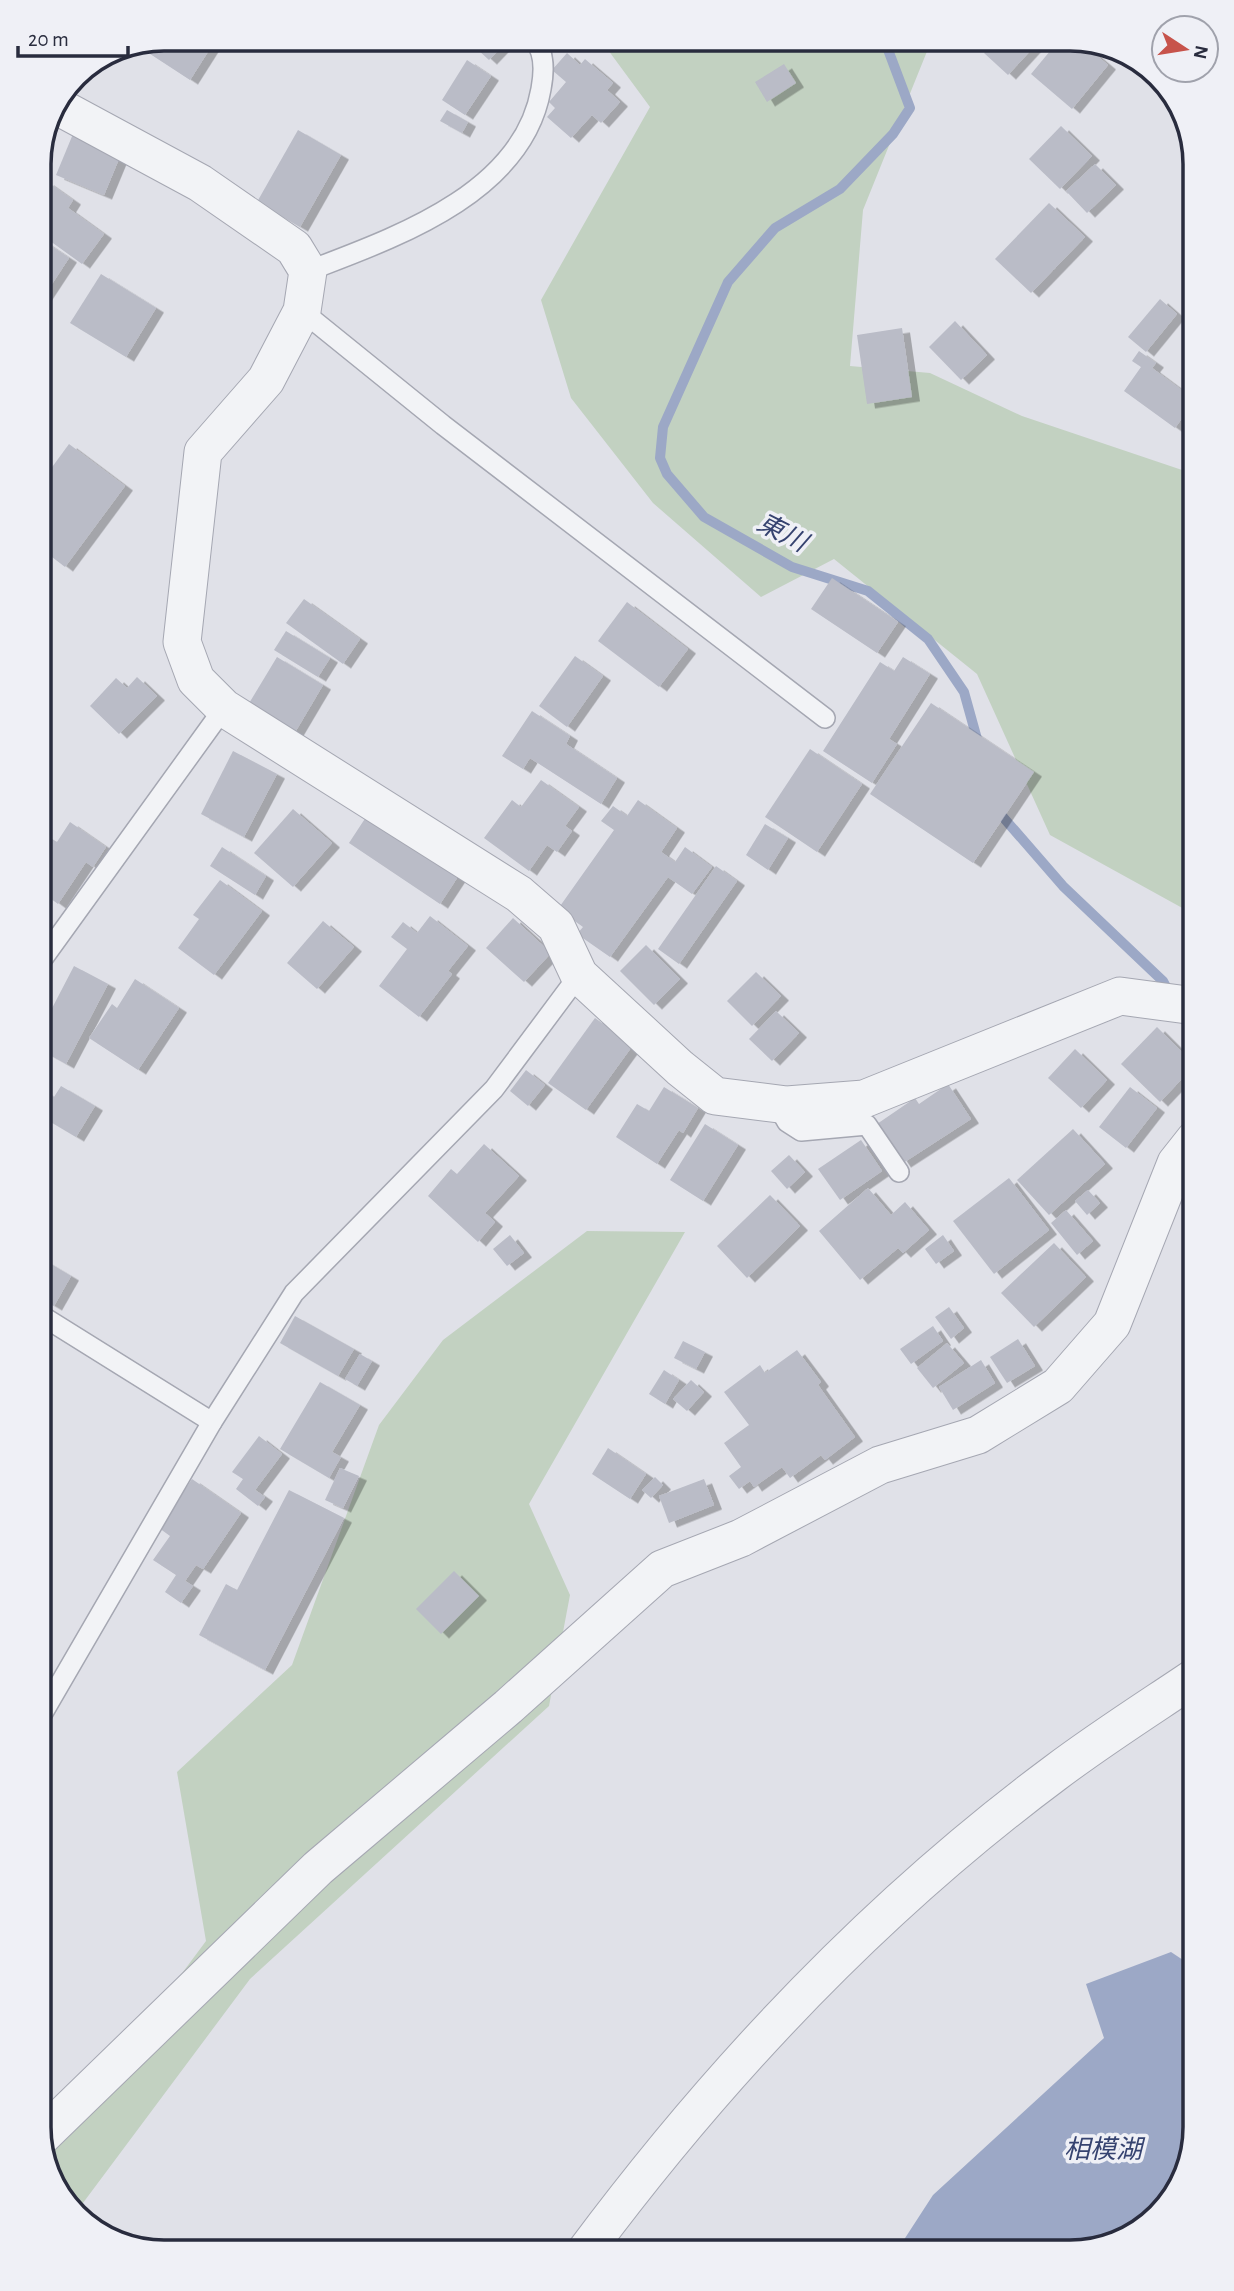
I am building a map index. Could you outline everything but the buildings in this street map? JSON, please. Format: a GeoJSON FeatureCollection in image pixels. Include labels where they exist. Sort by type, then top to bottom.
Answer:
{"type":"FeatureCollection","features":[{"type":"Feature","properties":{"kind":"street"},"geometry":{"type":"LineString","coordinates":[[65,110],[200,183],[294,248],[308,271],[302,311],[266,380],[203,452],[182,642],[196,680],[224,708],[519,894],[556,926],[579,975],[680,1068],[715,1096],[776,1103],[864,1099],[1120,996],[1183,1004]]}},
{"type":"Feature","properties":{"kind":"street"},"geometry":{"type":"LineString","coordinates":[[51,2126],[318,1868],[508,1707],[662,1569],[741,1538],[880,1465],[978,1434],[1058,1386],[1112,1324],[1176,1163],[1183,1154]]}},
{"type":"Feature","properties":{"kind":"street"},"geometry":{"type":"LineString","coordinates":[[594,2240],[682,2129],[759,2042],[836,1961],[910,1891],[1055,1772],[1183,1685]]}},
{"type":"Feature","properties":{"kind":"lane"},"geometry":{"type":"LineString","coordinates":[[308,271],[389,240],[458,205],[519,146],[538,105],[545,69],[538,51]]}},
{"type":"Feature","properties":{"kind":"lane"},"geometry":{"type":"LineString","coordinates":[[302,311],[443,425],[825,718]]}},
{"type":"Feature","properties":{"kind":"lane"},"geometry":{"type":"LineString","coordinates":[[51,947],[224,708]]}},
{"type":"Feature","properties":{"kind":"lane"},"geometry":{"type":"LineString","coordinates":[[51,1699],[212,1422],[294,1293],[494,1089],[579,975]]}},
{"type":"Feature","properties":{"kind":"lane"},"geometry":{"type":"LineString","coordinates":[[776,1103],[788,1122],[801,1131],[867,1125],[899,1172]]}},
{"type":"Feature","properties":{"kind":"lane"},"geometry":{"type":"LineString","coordinates":[[51,1321],[212,1422]]}},
{"type":"Feature","properties":{"kind":"green space"},"geometry":{"type":"Polygon","coordinates":[[[609,51],[927,51],[863,210],[850,366],[930,373],[1022,416],[1183,470],[1183,908],[1050,835],[977,674],[834,559],[761,597],[653,503],[571,398],[541,300],[650,107],[609,51]]]}},
{"type":"Feature","properties":{"kind":"green space"},"geometry":{"type":"Polygon","coordinates":[[[587,1231],[685,1232],[529,1504],[570,1595],[549,1706],[250,1979],[82,2205],[66,2184],[53,2147],[206,1941],[177,1772],[292,1665],[379,1425],[443,1340],[587,1231]]]}},
{"type":"Feature","properties":{"kind":"water","name":"相模湖"},"geometry":{"type":"Polygon","coordinates":[[[1171,1952],[1183,1960],[1182,2142],[1172,2177],[1164,2190],[1150,2207],[1127,2225],[1092,2238],[904,2240],[933,2195],[1104,2038],[1086,1984],[1171,1952]]]}},
{"type":"Feature","properties":{"kind":"waterway","name":"東川"},"geometry":{"type":"LineString","coordinates":[[889,51],[910,108],[893,134],[840,189],[775,228],[728,282],[663,427],[660,458],[667,474],[704,517],[792,567],[868,591],[928,639],[964,692],[979,746]]}},
{"type":"Feature","properties":{"kind":"waterway","name":"東川"},"geometry":{"type":"LineString","coordinates":[[996,809],[1063,886],[1163,981],[1171,996]]}}]}
